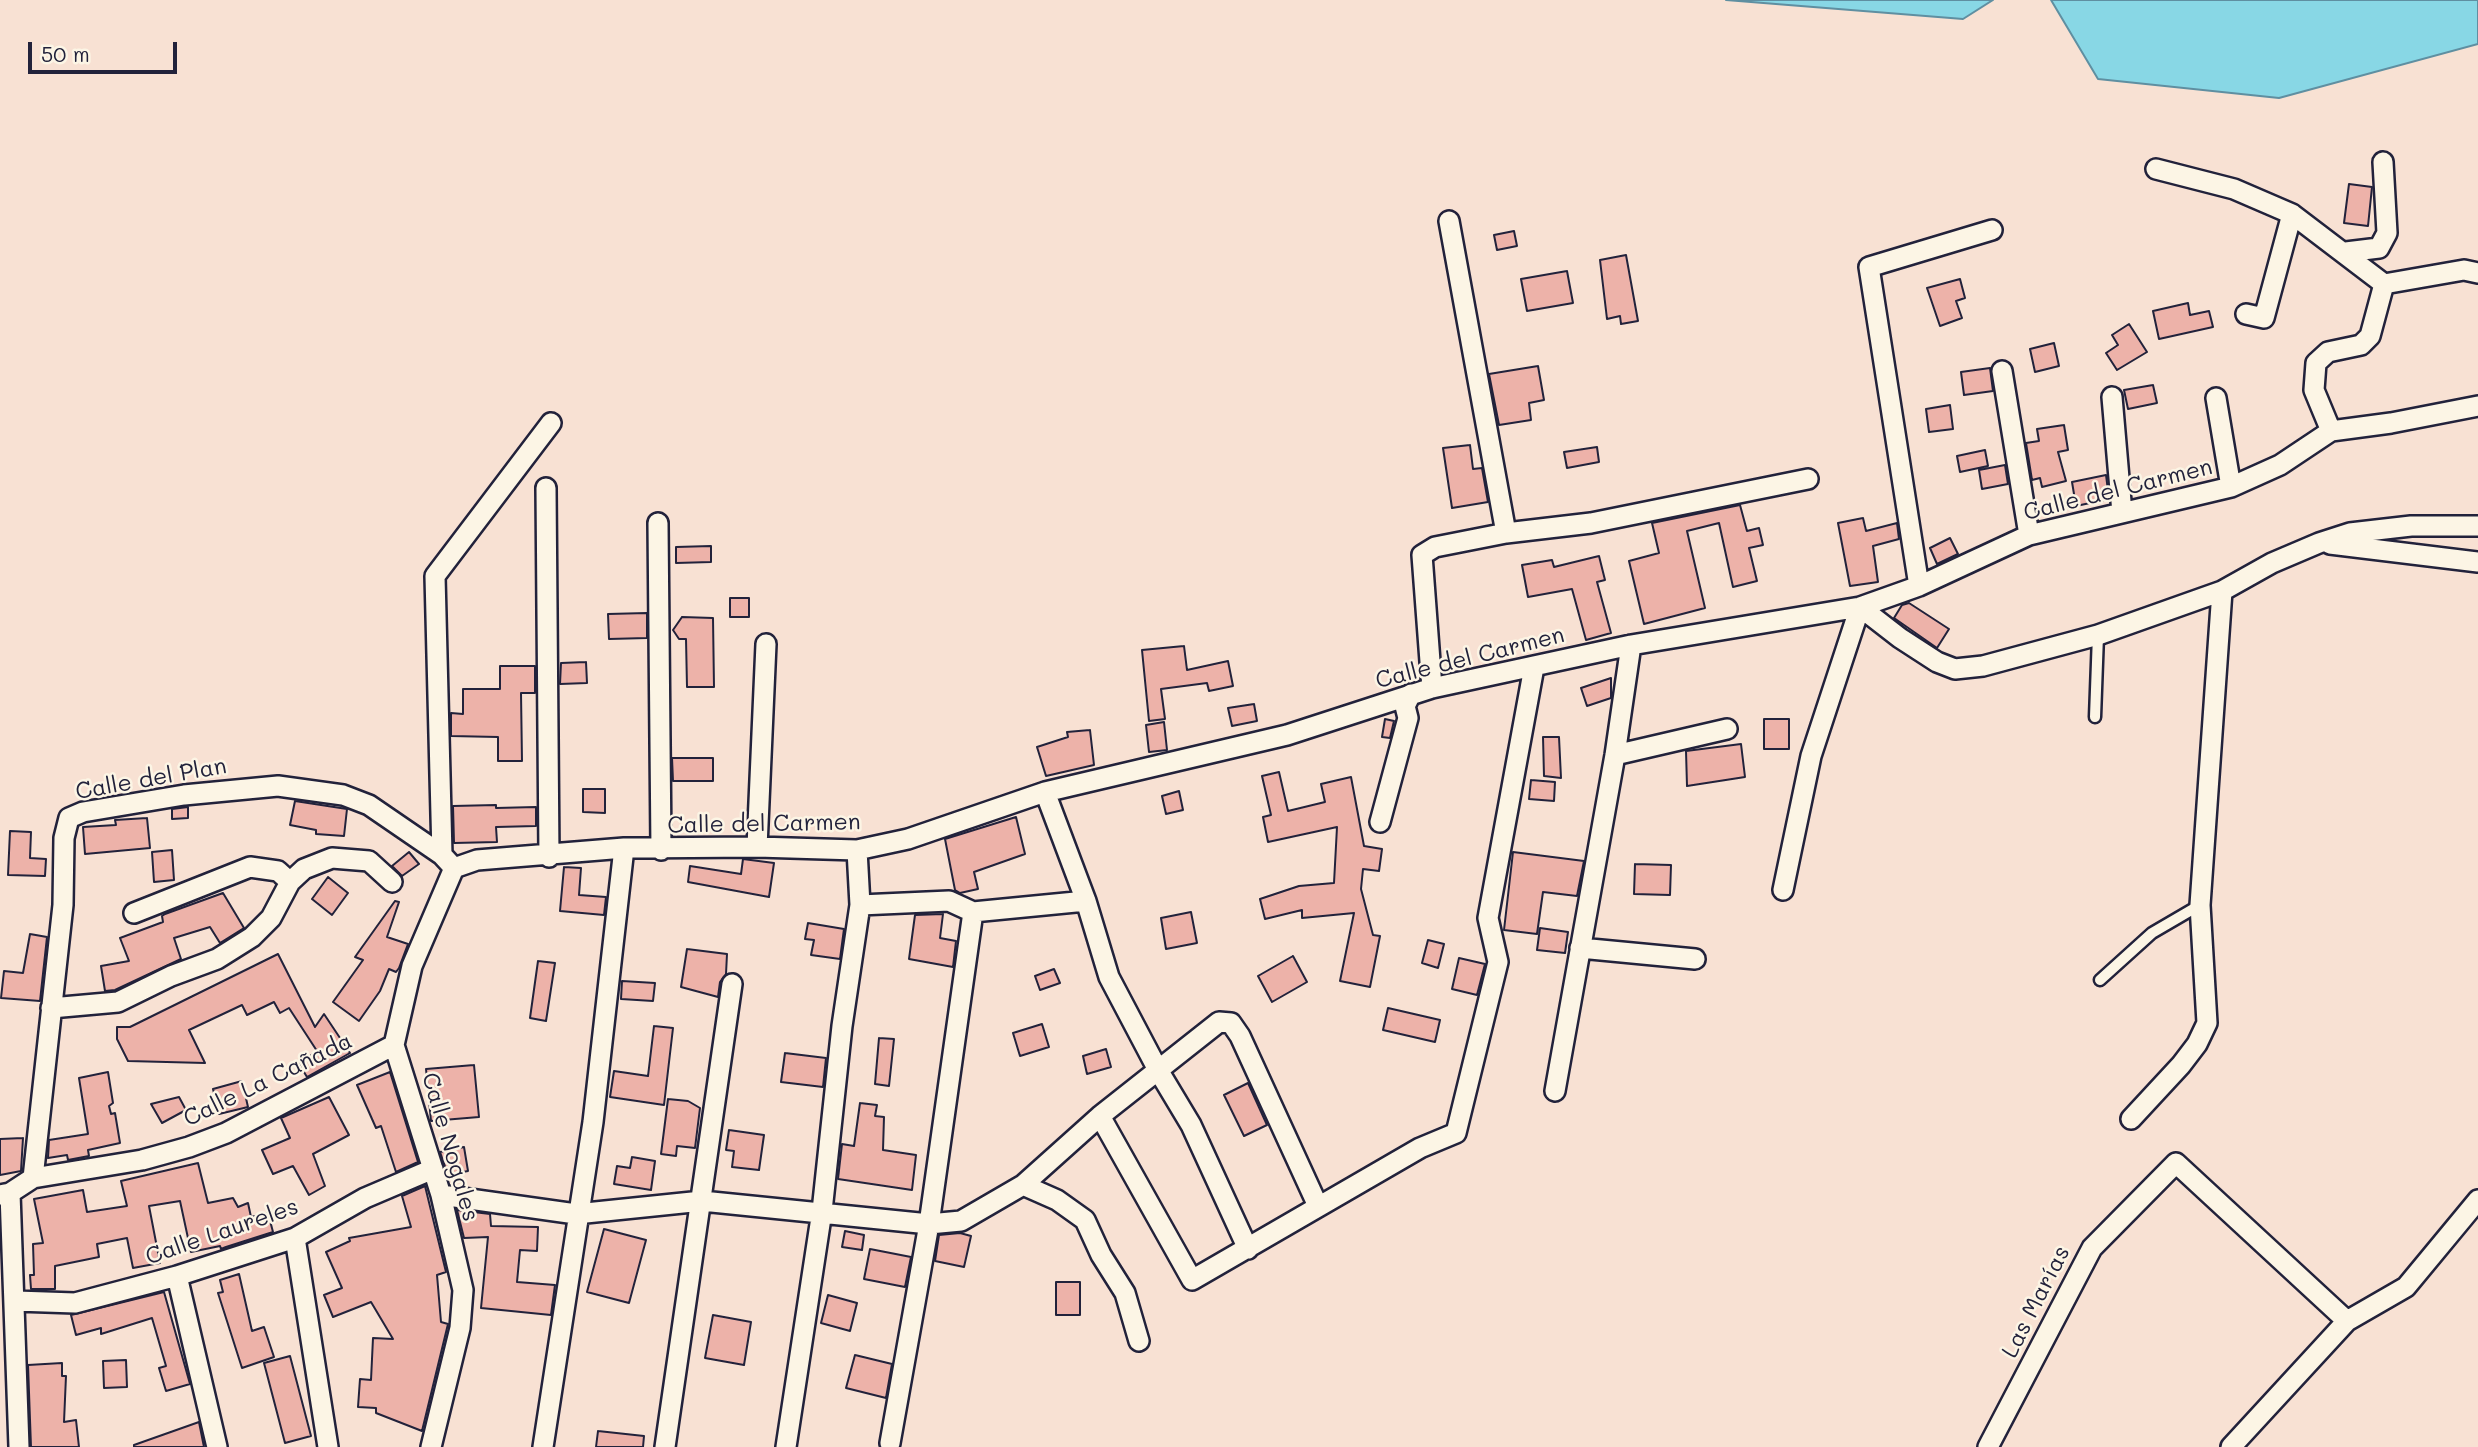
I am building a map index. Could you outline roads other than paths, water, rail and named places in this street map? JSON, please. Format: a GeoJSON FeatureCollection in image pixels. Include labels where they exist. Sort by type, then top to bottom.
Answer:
{"type":"FeatureCollection","features":[{"type":"Feature","properties":{"kind":"street"},"geometry":{"type":"LineString","coordinates":[[2346,252],[2379,248],[2387,233],[2383,162]]}},
{"type":"Feature","properties":{"kind":"street"},"geometry":{"type":"LineString","coordinates":[[2156,169],[2234,189],[2292,214],[2346,252],[2384,284]]}},
{"type":"Feature","properties":{"kind":"street"},"geometry":{"type":"LineString","coordinates":[[2246,314],[2263,318],[2292,214]]}},
{"type":"Feature","properties":{"kind":"street"},"geometry":{"type":"LineString","coordinates":[[1449,221],[1506,533]]}},
{"type":"Feature","properties":{"kind":"street"},"geometry":{"type":"LineString","coordinates":[[1919,586],[1869,267],[1992,230]]}},
{"type":"Feature","properties":{"kind":"street"},"geometry":{"type":"LineString","coordinates":[[2384,284],[2463,270],[2478,273]]}},
{"type":"Feature","properties":{"kind":"street"},"geometry":{"type":"LineString","coordinates":[[2332,431],[2314,390],[2316,363],[2328,352],[2361,345],[2370,335],[2384,284]]}},
{"type":"Feature","properties":{"kind":"street"},"geometry":{"type":"LineString","coordinates":[[2001,371],[2029,536]]}},
{"type":"Feature","properties":{"kind":"street"},"geometry":{"type":"LineString","coordinates":[[2112,397],[2122,513]]}},
{"type":"Feature","properties":{"kind":"street"},"geometry":{"type":"LineString","coordinates":[[2216,398],[2231,487]]}},
{"type":"Feature","properties":{"kind":"street","name":"Calle del Carmen"},"geometry":{"type":"LineString","coordinates":[[448,862],[549,857],[624,849],[758,847],[857,850],[908,839],[1045,792],[1287,735],[1432,688],[1631,645],[1860,607],[1919,586],[2029,536],[2231,487],[2280,465],[2332,431],[2391,424],[2478,406]]}},
{"type":"Feature","properties":{"kind":"street"},"geometry":{"type":"LineString","coordinates":[[394,1045],[412,966],[448,862],[435,576],[551,423]]}},
{"type":"Feature","properties":{"kind":"street"},"geometry":{"type":"LineString","coordinates":[[1432,688],[1422,555],[1435,547],[1506,533],[1591,523],[1808,479]]}},
{"type":"Feature","properties":{"kind":"street"},"geometry":{"type":"LineString","coordinates":[[546,488],[549,857]]}},
{"type":"Feature","properties":{"kind":"street"},"geometry":{"type":"LineString","coordinates":[[658,523],[661,850]]}},
{"type":"Feature","properties":{"kind":"street"},"geometry":{"type":"LineString","coordinates":[[1783,890],[1811,756],[1860,607],[1899,638],[1937,662],[1955,669],[1983,666],[2098,635],[2222,591],[2272,563],[2319,542],[2350,533],[2410,526],[2478,526]]}},
{"type":"Feature","properties":{"kind":"street"},"geometry":{"type":"LineString","coordinates":[[2319,542],[2478,562]]}},
{"type":"Feature","properties":{"kind":"street"},"geometry":{"type":"LineString","coordinates":[[2130,1119],[2181,1065],[2197,1044],[2207,1023],[2200,905],[2222,591]]}},
{"type":"Feature","properties":{"kind":"street"},"geometry":{"type":"LineString","coordinates":[[758,847],[766,644]]}},
{"type":"Feature","properties":{"kind":"street"},"geometry":{"type":"LineString","coordinates":[[1555,1091],[1615,755],[1631,645]]}},
{"type":"Feature","properties":{"kind":"street"},"geometry":{"type":"LineString","coordinates":[[1100,1116],[1192,1280],[1420,1148],[1457,1133],[1498,962],[1488,918],[1534,667]]}},
{"type":"Feature","properties":{"kind":"street"},"geometry":{"type":"LineString","coordinates":[[1380,822],[1408,718],[1405,706],[1411,694]]}},
{"type":"Feature","properties":{"kind":"street"},"geometry":{"type":"LineString","coordinates":[[1615,755],[1727,729]]}},
{"type":"Feature","properties":{"kind":"street","name":"Calle del Plan"},"geometry":{"type":"LineString","coordinates":[[33,1178],[62,905],[64,838],[69,818],[83,812],[184,795],[278,786],[343,795],[369,805],[448,862]]}},
{"type":"Feature","properties":{"kind":"street"},"geometry":{"type":"LineString","coordinates":[[1045,792],[1086,901],[1109,977],[1158,1070],[1191,1125],[1248,1248]]}},
{"type":"Feature","properties":{"kind":"street"},"geometry":{"type":"LineString","coordinates":[[542,1447],[571,1270],[576,1214],[593,1122],[624,849]]}},
{"type":"Feature","properties":{"kind":"street"},"geometry":{"type":"LineString","coordinates":[[786,1447],[822,1211],[842,1026],[860,905],[857,850]]}},
{"type":"Feature","properties":{"kind":"street"},"geometry":{"type":"LineString","coordinates":[[51,1008],[118,1002],[172,976],[217,959],[252,937],[271,918],[290,882],[304,869],[332,858],[369,861],[392,882]]}},
{"type":"Feature","properties":{"kind":"street"},"geometry":{"type":"LineString","coordinates":[[134,913],[250,867],[278,871],[290,882]]}},
{"type":"Feature","properties":{"kind":"street"},"geometry":{"type":"LineString","coordinates":[[860,905],[949,901],[974,912],[1086,901]]}},
{"type":"Feature","properties":{"kind":"street"},"geometry":{"type":"LineString","coordinates":[[890,1443],[929,1224],[974,912]]}},
{"type":"Feature","properties":{"kind":"street"},"geometry":{"type":"LineString","coordinates":[[1580,948],[1695,958]]}},
{"type":"Feature","properties":{"kind":"street"},"geometry":{"type":"LineString","coordinates":[[665,1447],[732,984]]}},
{"type":"Feature","properties":{"kind":"street"},"geometry":{"type":"LineString","coordinates":[[441,1195],[576,1214],[702,1200],[929,1224],[961,1222],[1023,1185],[1100,1116],[1219,1022],[1231,1023],[1318,1206]]}},
{"type":"Feature","properties":{"kind":"street","name":"Calle Nogales"},"geometry":{"type":"LineString","coordinates":[[394,1045],[441,1195],[463,1290],[460,1328],[431,1447]]}},
{"type":"Feature","properties":{"kind":"street","name":"Calle La Cañada"},"geometry":{"type":"LineString","coordinates":[[5,1194],[33,1178],[142,1160],[226,1133],[394,1045]]}},
{"type":"Feature","properties":{"kind":"street","name":"Las Marías"},"geometry":{"type":"LineString","coordinates":[[1988,1447],[2092,1248],[2176,1163],[2347,1321]]}},
{"type":"Feature","properties":{"kind":"street","name":"Calle Laureles"},"geometry":{"type":"LineString","coordinates":[[16,1301],[75,1303],[177,1276],[295,1238],[365,1198],[433,1169]]}},
{"type":"Feature","properties":{"kind":"street"},"geometry":{"type":"LineString","coordinates":[[1023,1185],[1057,1200],[1085,1220],[1101,1255],[1125,1293],[1139,1341]]}},
{"type":"Feature","properties":{"kind":"street"},"geometry":{"type":"LineString","coordinates":[[5,1194],[16,1301],[19,1447]]}},
{"type":"Feature","properties":{"kind":"street"},"geometry":{"type":"LineString","coordinates":[[2231,1447],[2347,1321],[2406,1287],[2478,1200]]}},
{"type":"Feature","properties":{"kind":"street"},"geometry":{"type":"LineString","coordinates":[[295,1238],[328,1447]]}},
{"type":"Feature","properties":{"kind":"street"},"geometry":{"type":"LineString","coordinates":[[177,1276],[217,1447]]}},
{"type":"Feature","properties":{"kind":"lane"},"geometry":{"type":"LineString","coordinates":[[2095,717],[2098,635]]}},
{"type":"Feature","properties":{"kind":"lane"},"geometry":{"type":"LineString","coordinates":[[2101,980],[2152,933],[2200,905]]}},
{"type":"Feature","properties":{"kind":"water"},"geometry":{"type":"Polygon","coordinates":[[[1726,0],[1993,0],[1963,19],[1726,0]]]}},
{"type":"Feature","properties":{"kind":"water"},"geometry":{"type":"Polygon","coordinates":[[[2051,0],[2478,0],[2478,44],[2279,98],[2098,79],[2051,0]]]}}]}
